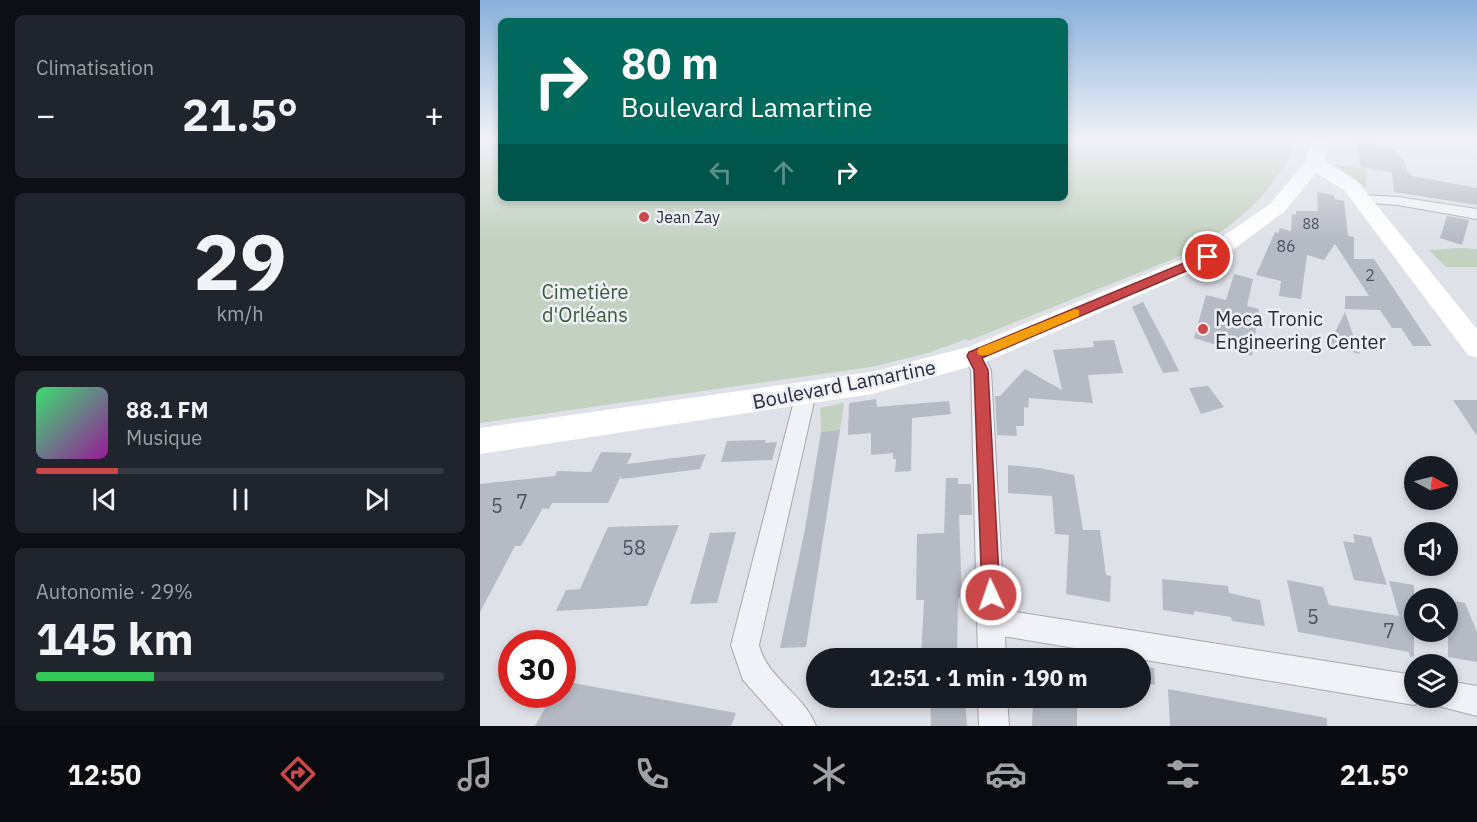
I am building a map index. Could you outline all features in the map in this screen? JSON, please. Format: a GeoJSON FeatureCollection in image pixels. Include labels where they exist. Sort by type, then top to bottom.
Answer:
{"type":"FeatureCollection","features":[{"type":"Feature","properties":{"kind":"street","name":"Boulevard Lamartine"},"geometry":{"type":"LineString","coordinates":[[480,441],[872,383],[974,356],[1208,257],[1277,208],[1307,173]]}},
{"type":"Feature","properties":{"kind":"street"},"geometry":{"type":"LineString","coordinates":[[1314,173],[1362,199],[1477,348]]}},
{"type":"Feature","properties":{"kind":"street"},"geometry":{"type":"LineString","coordinates":[[1362,199],[1398,201],[1477,214]]}},
{"type":"Feature","properties":{"kind":"street"},"geometry":{"type":"LineString","coordinates":[[974,356],[981,370],[992,648]]}},
{"type":"Feature","properties":{"kind":"street"},"geometry":{"type":"LineString","coordinates":[[801,726],[793,710],[758,677],[747,663],[745,645],[806,393]]}},
{"type":"Feature","properties":{"kind":"street"},"geometry":{"type":"LineString","coordinates":[[992,624],[1009,623],[1404,688]]}},
{"type":"Feature","properties":{"kind":"street"},"geometry":{"type":"LineString","coordinates":[[1458,698],[1477,701]]}},
{"type":"Feature","properties":{"kind":"street"},"geometry":{"type":"LineString","coordinates":[[993,708],[994,726]]}},
{"type":"Feature","properties":{"kind":"green space","name":"Cimetière d'Orléans"},"geometry":{"type":"Polygon","coordinates":[[[480,173],[498,173],[498,201],[1068,201],[1068,173],[1280,173],[1248,210],[1214,237],[1195,248],[1176,258],[968,341],[967,339],[928,353],[871,367],[480,423],[480,173]]]}},
{"type":"Feature","properties":{"kind":"green space"},"geometry":{"type":"Polygon","coordinates":[[[1346,173],[1368,173],[1365,187],[1346,173]]]}},
{"type":"Feature","properties":{"kind":"green space"},"geometry":{"type":"Polygon","coordinates":[[[1477,249],[1477,267],[1446,267],[1429,250],[1477,249]]]}},
{"type":"Feature","properties":{"kind":"green space"},"geometry":{"type":"Polygon","coordinates":[[[844,403],[840,430],[821,432],[820,408],[844,403]]]}},
{"type":"Feature","properties":{"kind":"building"},"geometry":{"type":"Polygon","coordinates":[[[1392,173],[1408,173],[1412,176],[1477,188],[1477,205],[1394,192],[1392,173]]]}},
{"type":"Feature","properties":{"kind":"building"},"geometry":{"type":"Polygon","coordinates":[[[1317,192],[1334,195],[1335,199],[1344,201],[1348,236],[1354,237],[1354,259],[1374,259],[1432,346],[1413,346],[1401,328],[1392,328],[1380,310],[1345,309],[1345,296],[1369,296],[1335,244],[1324,260],[1307,255],[1301,299],[1279,296],[1281,281],[1256,275],[1275,232],[1278,233],[1280,228],[1291,231],[1292,214],[1296,215],[1296,211],[1318,211],[1317,192]]]}},
{"type":"Feature","properties":{"kind":"building"},"geometry":{"type":"Polygon","coordinates":[[[1447,216],[1469,220],[1462,245],[1440,238],[1447,216]]]}},
{"type":"Feature","properties":{"kind":"building"},"geometry":{"type":"Polygon","coordinates":[[[1234,274],[1253,279],[1247,306],[1259,309],[1252,356],[1194,338],[1206,295],[1226,300],[1234,274]]]}},
{"type":"Feature","properties":{"kind":"building"},"geometry":{"type":"Polygon","coordinates":[[[1143,302],[1179,371],[1163,373],[1132,307],[1143,302]]]}},
{"type":"Feature","properties":{"kind":"building"},"geometry":{"type":"Polygon","coordinates":[[[1345,312],[1360,354],[1328,346],[1345,312]]]}},
{"type":"Feature","properties":{"kind":"building"},"geometry":{"type":"Polygon","coordinates":[[[1114,340],[1123,373],[1088,375],[1093,403],[1029,398],[1028,408],[1024,407],[1024,426],[1016,426],[1017,436],[997,435],[995,396],[1000,396],[1025,369],[1062,390],[1053,350],[1094,347],[1093,341],[1114,340]]]}},
{"type":"Feature","properties":{"kind":"building"},"geometry":{"type":"Polygon","coordinates":[[[1208,386],[1224,407],[1201,414],[1189,388],[1208,386]]]}},
{"type":"Feature","properties":{"kind":"building"},"geometry":{"type":"Polygon","coordinates":[[[876,399],[877,407],[949,401],[951,414],[912,418],[911,471],[895,472],[896,459],[893,459],[893,453],[871,455],[871,433],[848,435],[849,403],[876,399]]]}},
{"type":"Feature","properties":{"kind":"building"},"geometry":{"type":"Polygon","coordinates":[[[1453,400],[1477,400],[1477,436],[1453,400]]]}},
{"type":"Feature","properties":{"kind":"building"},"geometry":{"type":"Polygon","coordinates":[[[840,430],[806,647],[780,648],[805,529],[821,432],[840,430]]]}},
{"type":"Feature","properties":{"kind":"building"},"geometry":{"type":"Polygon","coordinates":[[[766,440],[765,443],[777,442],[772,460],[721,462],[727,441],[766,440]]]}},
{"type":"Feature","properties":{"kind":"building"},"geometry":{"type":"Polygon","coordinates":[[[601,452],[632,453],[627,464],[706,454],[700,469],[622,479],[621,476],[608,503],[552,503],[549,509],[543,508],[521,546],[515,546],[480,612],[480,484],[555,476],[557,471],[591,472],[601,452]]]}},
{"type":"Feature","properties":{"kind":"building"},"geometry":{"type":"Polygon","coordinates":[[[1008,465],[1074,475],[1083,530],[1100,530],[1106,575],[1111,576],[1110,602],[1066,594],[1069,535],[1055,534],[1052,496],[1008,493],[1008,465]]]}},
{"type":"Feature","properties":{"kind":"building"},"geometry":{"type":"Polygon","coordinates":[[[946,478],[958,478],[958,484],[971,484],[972,515],[959,515],[962,598],[958,598],[957,648],[922,648],[924,600],[916,600],[917,534],[944,533],[946,478]]]}},
{"type":"Feature","properties":{"kind":"building"},"geometry":{"type":"Polygon","coordinates":[[[679,525],[647,606],[556,611],[566,590],[580,589],[608,527],[679,525]]]}},
{"type":"Feature","properties":{"kind":"building"},"geometry":{"type":"Polygon","coordinates":[[[736,532],[717,603],[690,604],[710,533],[736,532]]]}},
{"type":"Feature","properties":{"kind":"building"},"geometry":{"type":"Polygon","coordinates":[[[1353,534],[1371,537],[1387,585],[1354,580],[1343,541],[1355,543],[1353,534]]]}},
{"type":"Feature","properties":{"kind":"building"},"geometry":{"type":"Polygon","coordinates":[[[1162,579],[1228,586],[1229,593],[1260,600],[1265,626],[1232,621],[1231,617],[1194,611],[1194,615],[1163,610],[1162,579]]]}},
{"type":"Feature","properties":{"kind":"building"},"geometry":{"type":"Polygon","coordinates":[[[1287,580],[1323,587],[1329,605],[1399,616],[1389,581],[1414,585],[1414,588],[1404,588],[1404,642],[1414,642],[1414,654],[1298,632],[1287,580]]]}},
{"type":"Feature","properties":{"kind":"building"},"geometry":{"type":"Polygon","coordinates":[[[1458,602],[1465,603],[1477,632],[1477,662],[1458,659],[1458,654],[1448,654],[1448,642],[1458,642],[1458,602]]]}},
{"type":"Feature","properties":{"kind":"building"},"geometry":{"type":"Polygon","coordinates":[[[1151,668],[1154,668],[1155,685],[1151,684],[1151,668]]]}},
{"type":"Feature","properties":{"kind":"building"},"geometry":{"type":"Polygon","coordinates":[[[576,684],[736,713],[731,726],[535,726],[545,708],[576,708],[576,684]]]}},
{"type":"Feature","properties":{"kind":"building"},"geometry":{"type":"Polygon","coordinates":[[[1168,689],[1327,718],[1327,726],[1170,726],[1168,689]]]}},
{"type":"Feature","properties":{"kind":"building"},"geometry":{"type":"Polygon","coordinates":[[[930,708],[966,708],[967,726],[931,726],[930,708]]]}},
{"type":"Feature","properties":{"kind":"building"},"geometry":{"type":"Polygon","coordinates":[[[1033,708],[1077,708],[1077,726],[1032,726],[1033,708]]]}},
{"type":"Feature","properties":{"kind":"slow traffic"},"geometry":{"type":"LineString","coordinates":[[983,351],[1075,313]]}},
{"type":"Feature","properties":{"kind":"place","name":"Jean Zay"},"geometry":{"type":"Point","coordinates":[644,217]}},
{"type":"Feature","properties":{"kind":"place","name":"Meca Tronic Engineering Center"},"geometry":{"type":"Point","coordinates":[1203,329]}},
{"type":"Feature","properties":{"kind":"route"},"geometry":{"type":"LineString","coordinates":[[991,595],[981,370],[974,356],[1208,257]]}}]}
